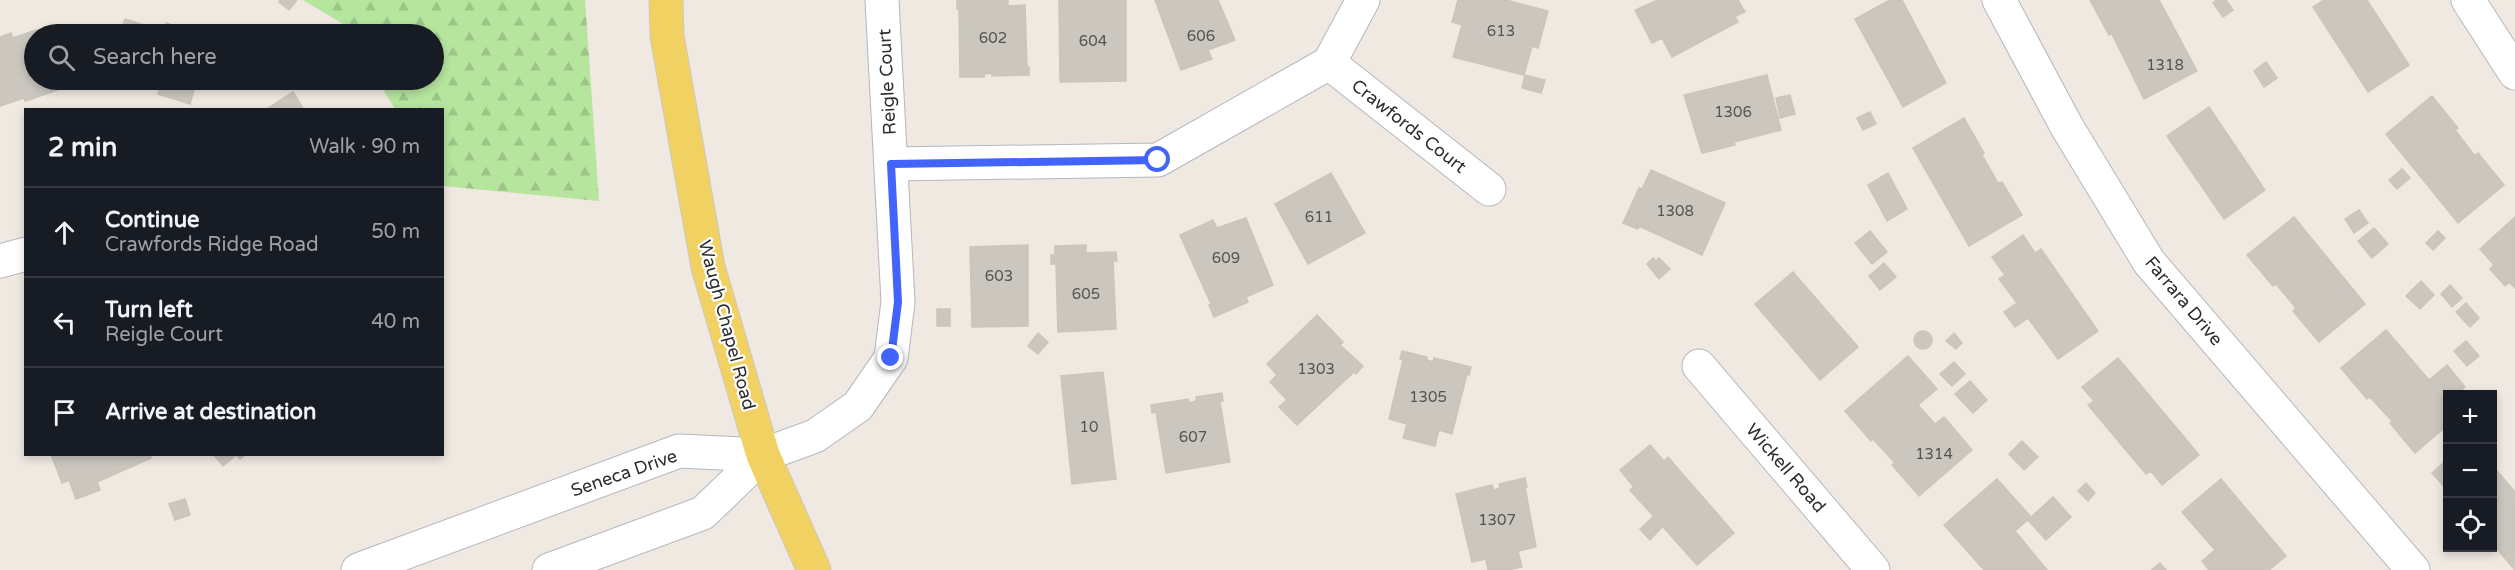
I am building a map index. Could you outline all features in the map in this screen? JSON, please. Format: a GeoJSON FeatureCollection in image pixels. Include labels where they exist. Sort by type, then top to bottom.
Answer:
{"type":"FeatureCollection","features":[{"type":"Feature","properties":{"kind":"main road","name":"Waugh Chapel Road"},"geometry":{"type":"LineString","coordinates":[[666,0],[667,36],[708,267],[763,455],[814,570]]}},
{"type":"Feature","properties":{"kind":"street","name":"Reigle Court"},"geometry":{"type":"LineString","coordinates":[[763,455],[815,436],[858,406],[891,358],[898,302],[882,0]]}},
{"type":"Feature","properties":{"kind":"street"},"geometry":{"type":"LineString","coordinates":[[891,164],[1158,160],[1329,63],[1363,0]]}},
{"type":"Feature","properties":{"kind":"street","name":"Farrara Drive"},"geometry":{"type":"LineString","coordinates":[[1999,0],[2067,127],[2149,262],[2413,570]]}},
{"type":"Feature","properties":{"kind":"street"},"geometry":{"type":"LineString","coordinates":[[2468,0],[2515,73]]}},
{"type":"Feature","properties":{"kind":"street","name":"Crawfords Court"},"geometry":{"type":"LineString","coordinates":[[1329,63],[1489,189]]}},
{"type":"Feature","properties":{"kind":"street"},"geometry":{"type":"LineString","coordinates":[[0,261],[24,255]]}},
{"type":"Feature","properties":{"kind":"street","name":"Wickell Road"},"geometry":{"type":"LineString","coordinates":[[1699,366],[1873,570]]}},
{"type":"Feature","properties":{"kind":"street","name":"Seneca Drive"},"geometry":{"type":"LineString","coordinates":[[358,570],[679,451],[763,455]]}},
{"type":"Feature","properties":{"kind":"street"},"geometry":{"type":"LineString","coordinates":[[549,570],[703,513],[763,455]]}},
{"type":"Feature","properties":{"kind":"green space"},"geometry":{"type":"Polygon","coordinates":[[[303,0],[585,0],[599,201],[444,186],[444,108],[394,108],[383,90],[444,90],[444,24],[343,24],[303,0]]]}},
{"type":"Feature","properties":{"kind":"building"},"geometry":{"type":"Polygon","coordinates":[[[280,0],[297,0],[289,10],[279,2],[280,0]]]}},
{"type":"Feature","properties":{"kind":"building"},"geometry":{"type":"Polygon","coordinates":[[[957,0],[1008,0],[1008,6],[1025,5],[1029,75],[992,76],[992,73],[985,74],[984,77],[960,77],[957,0]]]}},
{"type":"Feature","properties":{"kind":"building"},"geometry":{"type":"Polygon","coordinates":[[[1059,0],[1126,0],[1126,81],[1060,82],[1059,0]]]}},
{"type":"Feature","properties":{"kind":"building"},"geometry":{"type":"Polygon","coordinates":[[[1155,0],[1218,0],[1235,40],[1208,50],[1212,59],[1181,70],[1155,0]]]}},
{"type":"Feature","properties":{"kind":"building"},"geometry":{"type":"Polygon","coordinates":[[[1458,0],[1506,0],[1548,11],[1538,48],[1532,46],[1524,75],[1453,57],[1462,25],[1452,22],[1458,0]]]}},
{"type":"Feature","properties":{"kind":"building"},"geometry":{"type":"Polygon","coordinates":[[[1658,0],[1726,0],[1738,22],[1672,57],[1662,38],[1652,43],[1635,10],[1658,0]]]}},
{"type":"Feature","properties":{"kind":"building"},"geometry":{"type":"Polygon","coordinates":[[[1727,0],[1738,0],[1745,12],[1736,16],[1727,0]]]}},
{"type":"Feature","properties":{"kind":"building"},"geometry":{"type":"Polygon","coordinates":[[[1890,0],[1902,0],[1946,83],[1903,107],[1855,19],[1890,0]]]}},
{"type":"Feature","properties":{"kind":"building"},"geometry":{"type":"Polygon","coordinates":[[[2090,0],[2159,0],[2197,71],[2144,99],[2112,34],[2109,35],[2090,0]]]}},
{"type":"Feature","properties":{"kind":"building"},"geometry":{"type":"Polygon","coordinates":[[[2217,0],[2226,0],[2233,10],[2223,17],[2213,3],[2217,0]]]}},
{"type":"Feature","properties":{"kind":"building"},"geometry":{"type":"Polygon","coordinates":[[[2324,0],[2367,0],[2409,65],[2368,92],[2313,7],[2324,0]]]}},
{"type":"Feature","properties":{"kind":"building"},"geometry":{"type":"Polygon","coordinates":[[[125,19],[141,24],[123,24],[125,19]]]}},
{"type":"Feature","properties":{"kind":"building"},"geometry":{"type":"Polygon","coordinates":[[[11,33],[13,38],[24,34],[24,90],[57,90],[29,100],[25,101],[24,98],[0,106],[0,37],[11,33]]]}},
{"type":"Feature","properties":{"kind":"building"},"geometry":{"type":"Polygon","coordinates":[[[2266,62],[2277,78],[2264,87],[2254,71],[2266,62]]]}},
{"type":"Feature","properties":{"kind":"building"},"geometry":{"type":"Polygon","coordinates":[[[1525,75],[1545,80],[1541,93],[1522,88],[1525,75]]]}},
{"type":"Feature","properties":{"kind":"building"},"geometry":{"type":"Polygon","coordinates":[[[1767,75],[1781,130],[1702,153],[1684,95],[1767,75]]]}},
{"type":"Feature","properties":{"kind":"building"},"geometry":{"type":"Polygon","coordinates":[[[159,90],[194,90],[190,104],[158,94],[159,90]]]}},
{"type":"Feature","properties":{"kind":"building"},"geometry":{"type":"Polygon","coordinates":[[[293,92],[303,108],[268,108],[293,92]]]}},
{"type":"Feature","properties":{"kind":"building"},"geometry":{"type":"Polygon","coordinates":[[[1790,95],[1795,114],[1780,118],[1776,98],[1790,95]]]}},
{"type":"Feature","properties":{"kind":"building"},"geometry":{"type":"Polygon","coordinates":[[[2432,96],[2458,128],[2455,130],[2475,156],[2478,153],[2504,185],[2458,223],[2386,134],[2432,96]]]}},
{"type":"Feature","properties":{"kind":"building"},"geometry":{"type":"Polygon","coordinates":[[[2209,107],[2265,190],[2224,219],[2167,136],[2209,107]]]}},
{"type":"Feature","properties":{"kind":"building"},"geometry":{"type":"Polygon","coordinates":[[[1870,112],[1876,124],[1863,130],[1857,118],[1870,112]]]}},
{"type":"Feature","properties":{"kind":"building"},"geometry":{"type":"Polygon","coordinates":[[[1964,118],[1998,183],[2002,182],[2022,215],[1969,246],[1913,148],[1964,118]]]}},
{"type":"Feature","properties":{"kind":"building"},"geometry":{"type":"Polygon","coordinates":[[[2402,169],[2410,178],[2397,189],[2389,180],[2402,169]]]}},
{"type":"Feature","properties":{"kind":"building"},"geometry":{"type":"Polygon","coordinates":[[[1651,170],[1725,203],[1702,255],[1639,226],[1638,229],[1623,223],[1639,188],[1642,189],[1651,170]]]}},
{"type":"Feature","properties":{"kind":"building"},"geometry":{"type":"Polygon","coordinates":[[[1331,173],[1365,233],[1308,264],[1275,204],[1331,173]]]}},
{"type":"Feature","properties":{"kind":"building"},"geometry":{"type":"Polygon","coordinates":[[[1888,173],[1907,209],[1887,221],[1868,185],[1888,173]]]}},
{"type":"Feature","properties":{"kind":"building"},"geometry":{"type":"Polygon","coordinates":[[[2359,210],[2368,223],[2354,233],[2345,219],[2359,210]]]}},
{"type":"Feature","properties":{"kind":"building"},"geometry":{"type":"Polygon","coordinates":[[[2294,217],[2365,304],[2319,342],[2293,311],[2296,308],[2276,284],[2273,286],[2247,255],[2294,217]]]}},
{"type":"Feature","properties":{"kind":"building"},"geometry":{"type":"Polygon","coordinates":[[[2515,217],[2515,288],[2509,282],[2505,286],[2490,269],[2494,265],[2480,249],[2515,217]]]}},
{"type":"Feature","properties":{"kind":"building"},"geometry":{"type":"Polygon","coordinates":[[[1246,218],[1273,285],[1246,297],[1248,302],[1214,317],[1209,305],[1211,304],[1180,235],[1213,220],[1217,228],[1246,218]]]}},
{"type":"Feature","properties":{"kind":"building"},"geometry":{"type":"Polygon","coordinates":[[[2374,228],[2388,244],[2372,258],[2358,241],[2374,228]]]}},
{"type":"Feature","properties":{"kind":"building"},"geometry":{"type":"Polygon","coordinates":[[[1870,231],[1887,252],[1872,264],[1855,243],[1870,231]]]}},
{"type":"Feature","properties":{"kind":"building"},"geometry":{"type":"Polygon","coordinates":[[[2438,231],[2445,238],[2433,250],[2426,243],[2438,231]]]}},
{"type":"Feature","properties":{"kind":"building"},"geometry":{"type":"Polygon","coordinates":[[[2023,235],[2035,253],[2041,249],[2098,331],[2058,359],[2028,318],[2015,327],[2004,312],[2017,303],[1999,279],[2005,275],[1992,257],[2023,235]]]}},
{"type":"Feature","properties":{"kind":"building"},"geometry":{"type":"Polygon","coordinates":[[[1028,245],[1028,326],[972,327],[970,247],[1028,245]]]}},
{"type":"Feature","properties":{"kind":"building"},"geometry":{"type":"Polygon","coordinates":[[[1086,245],[1086,253],[1116,252],[1117,261],[1113,261],[1116,329],[1058,332],[1056,264],[1051,264],[1051,255],[1055,255],[1055,246],[1086,245]]]}},
{"type":"Feature","properties":{"kind":"building"},"geometry":{"type":"Polygon","coordinates":[[[1653,258],[1656,261],[1659,258],[1670,269],[1659,279],[1647,264],[1653,258]]]}},
{"type":"Feature","properties":{"kind":"building"},"geometry":{"type":"Polygon","coordinates":[[[1884,263],[1896,277],[1880,290],[1869,276],[1884,263]]]}},
{"type":"Feature","properties":{"kind":"building"},"geometry":{"type":"Polygon","coordinates":[[[1793,272],[1858,347],[1820,380],[1755,304],[1793,272]]]}},
{"type":"Feature","properties":{"kind":"building"},"geometry":{"type":"Polygon","coordinates":[[[2421,281],[2434,295],[2420,309],[2406,296],[2421,281]]]}},
{"type":"Feature","properties":{"kind":"building"},"geometry":{"type":"Polygon","coordinates":[[[2450,285],[2462,298],[2452,307],[2441,294],[2450,285]]]}},
{"type":"Feature","properties":{"kind":"building"},"geometry":{"type":"Polygon","coordinates":[[[2466,303],[2479,318],[2470,327],[2456,312],[2466,303]]]}},
{"type":"Feature","properties":{"kind":"building"},"geometry":{"type":"Polygon","coordinates":[[[937,309],[950,309],[950,326],[937,326],[937,309]]]}},
{"type":"Feature","properties":{"kind":"building"},"geometry":{"type":"Polygon","coordinates":[[[1317,315],[1343,342],[1340,345],[1363,366],[1297,425],[1279,407],[1287,400],[1270,382],[1277,375],[1267,364],[1317,315]]]}},
{"type":"Feature","properties":{"kind":"building"},"geometry":{"type":"Polygon","coordinates":[[[2386,330],[2429,380],[2447,365],[2465,387],[2461,390],[2443,390],[2443,429],[2415,453],[2390,423],[2392,421],[2370,397],[2367,399],[2341,368],[2386,330]]]}},
{"type":"Feature","properties":{"kind":"building"},"geometry":{"type":"Polygon","coordinates":[[[1919,331],[1927,331],[1932,336],[1930,347],[1919,349],[1914,344],[1914,336],[1919,331]]]}},
{"type":"Feature","properties":{"kind":"building"},"geometry":{"type":"Polygon","coordinates":[[[1038,333],[1048,342],[1038,354],[1028,346],[1038,333]]]}},
{"type":"Feature","properties":{"kind":"building"},"geometry":{"type":"Polygon","coordinates":[[[1954,333],[1962,343],[1956,349],[1946,341],[1954,333]]]}},
{"type":"Feature","properties":{"kind":"building"},"geometry":{"type":"Polygon","coordinates":[[[2466,341],[2479,356],[2467,366],[2454,351],[2466,341]]]}},
{"type":"Feature","properties":{"kind":"building"},"geometry":{"type":"Polygon","coordinates":[[[1402,351],[1427,357],[1427,360],[1433,362],[1434,358],[1471,367],[1469,375],[1467,374],[1452,434],[1439,430],[1435,446],[1403,438],[1407,424],[1389,419],[1403,360],[1400,359],[1402,351]]]}},
{"type":"Feature","properties":{"kind":"building"},"geometry":{"type":"Polygon","coordinates":[[[1908,356],[1937,389],[1918,405],[1935,424],[1944,417],[1972,450],[1919,496],[1892,465],[1895,463],[1873,439],[1871,441],[1845,411],[1908,356]]]}},
{"type":"Feature","properties":{"kind":"building"},"geometry":{"type":"Polygon","coordinates":[[[2118,358],[2199,455],[2162,485],[2151,471],[2146,474],[2088,405],[2094,401],[2082,387],[2118,358]]]}},
{"type":"Feature","properties":{"kind":"building"},"geometry":{"type":"Polygon","coordinates":[[[1954,362],[1965,374],[1952,386],[1940,374],[1954,362]]]}},
{"type":"Feature","properties":{"kind":"building"},"geometry":{"type":"Polygon","coordinates":[[[1103,372],[1116,479],[1072,484],[1061,376],[1103,372]]]}},
{"type":"Feature","properties":{"kind":"building"},"geometry":{"type":"Polygon","coordinates":[[[1970,381],[1987,400],[1973,413],[1955,394],[1970,381]]]}},
{"type":"Feature","properties":{"kind":"building"},"geometry":{"type":"Polygon","coordinates":[[[1222,393],[1223,401],[1220,402],[1230,462],[1166,473],[1156,412],[1152,413],[1151,405],[1188,399],[1189,403],[1196,401],[1196,397],[1222,393]]]}},
{"type":"Feature","properties":{"kind":"building"},"geometry":{"type":"Polygon","coordinates":[[[2022,441],[2038,457],[2024,470],[2009,454],[2022,441]]]}},
{"type":"Feature","properties":{"kind":"building"},"geometry":{"type":"Polygon","coordinates":[[[1650,445],[1664,461],[1668,457],[1734,533],[1697,565],[1630,490],[1634,487],[1620,470],[1650,445]]]}},
{"type":"Feature","properties":{"kind":"building"},"geometry":{"type":"Polygon","coordinates":[[[52,456],[150,456],[151,458],[97,482],[100,490],[76,499],[69,480],[62,483],[52,456]]]}},
{"type":"Feature","properties":{"kind":"building"},"geometry":{"type":"Polygon","coordinates":[[[215,456],[235,456],[223,466],[215,456]]]}},
{"type":"Feature","properties":{"kind":"building"},"geometry":{"type":"Polygon","coordinates":[[[2443,463],[2443,485],[2432,473],[2443,463]]]}},
{"type":"Feature","properties":{"kind":"building"},"geometry":{"type":"Polygon","coordinates":[[[2497,471],[2515,492],[2514,569],[2497,549],[2497,471]]]}},
{"type":"Feature","properties":{"kind":"building"},"geometry":{"type":"Polygon","coordinates":[[[1525,478],[1536,547],[1518,551],[1522,567],[1488,570],[1486,559],[1472,562],[1456,494],[1492,485],[1494,490],[1500,488],[1499,484],[1525,478]]]}},
{"type":"Feature","properties":{"kind":"building"},"geometry":{"type":"Polygon","coordinates":[[[1997,479],[2031,517],[2015,531],[2047,570],[1984,570],[1944,525],[1997,479]]]}},
{"type":"Feature","properties":{"kind":"building"},"geometry":{"type":"Polygon","coordinates":[[[2221,479],[2286,556],[2269,570],[2209,570],[2202,561],[2215,550],[2182,512],[2221,479]]]}},
{"type":"Feature","properties":{"kind":"building"},"geometry":{"type":"Polygon","coordinates":[[[2086,483],[2095,493],[2088,501],[2078,491],[2086,483]]]}},
{"type":"Feature","properties":{"kind":"building"},"geometry":{"type":"Polygon","coordinates":[[[2053,497],[2071,517],[2046,540],[2028,520],[2053,497]]]}},
{"type":"Feature","properties":{"kind":"building"},"geometry":{"type":"Polygon","coordinates":[[[185,499],[190,515],[175,520],[169,504],[185,499]]]}},
{"type":"Feature","properties":{"kind":"building"},"geometry":{"type":"Polygon","coordinates":[[[1653,517],[1662,527],[1650,540],[1640,529],[1653,517]]]}},
{"type":"Feature","properties":{"kind":"building"},"geometry":{"type":"Polygon","coordinates":[[[2160,563],[2166,570],[2152,570],[2160,563]]]}},
{"type":"Feature","properties":{"kind":"route"},"geometry":{"type":"LineString","coordinates":[[891,358],[898,302],[891,164],[1158,160]]}}]}
